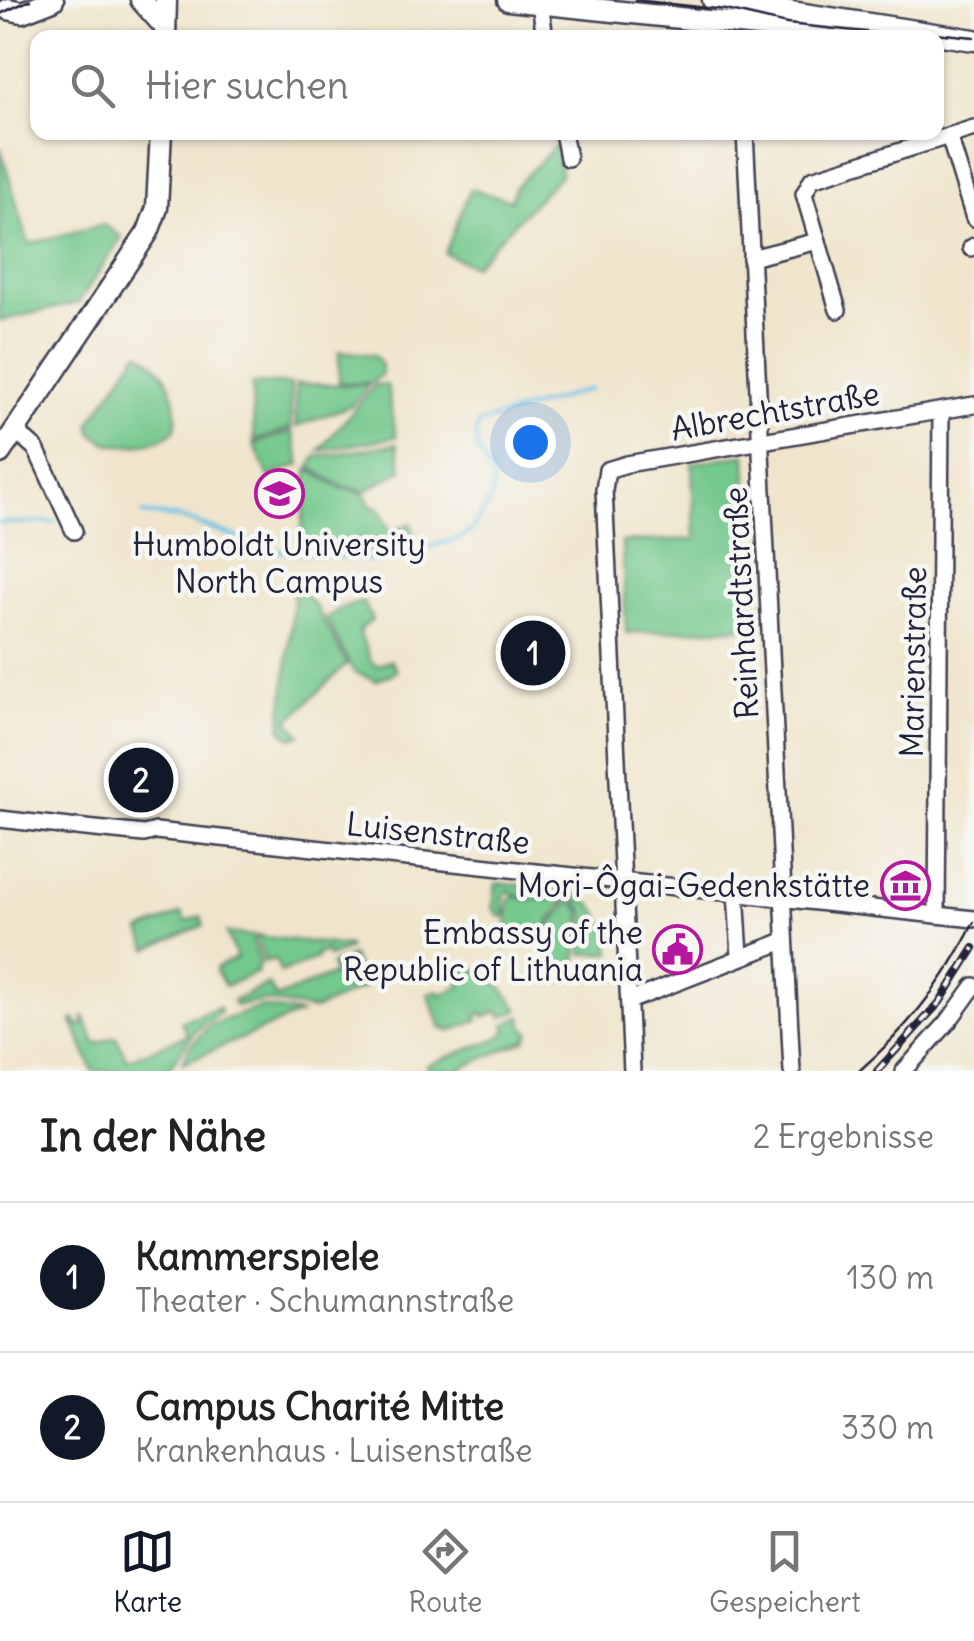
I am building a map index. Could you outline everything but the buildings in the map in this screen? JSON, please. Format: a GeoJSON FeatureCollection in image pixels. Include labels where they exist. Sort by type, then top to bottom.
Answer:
{"type":"FeatureCollection","features":[{"type":"Feature","properties":{"kind":"main road"},"geometry":{"type":"LineString","coordinates":[[8,7],[22,12],[53,0]]}},
{"type":"Feature","properties":{"kind":"main road"},"geometry":{"type":"LineString","coordinates":[[140,0],[163,30]]}},
{"type":"Feature","properties":{"kind":"main road"},"geometry":{"type":"LineString","coordinates":[[165,30],[166,0]]}},
{"type":"Feature","properties":{"kind":"main road"},"geometry":{"type":"LineString","coordinates":[[508,0],[805,30]]}},
{"type":"Feature","properties":{"kind":"main road"},"geometry":{"type":"LineString","coordinates":[[713,0],[740,22],[825,9],[926,30]]}},
{"type":"Feature","properties":{"kind":"main road"},"geometry":{"type":"LineString","coordinates":[[944,34],[974,40]]}},
{"type":"Feature","properties":{"kind":"main road"},"geometry":{"type":"LineString","coordinates":[[944,38],[974,40]]}},
{"type":"Feature","properties":{"kind":"main road"},"geometry":{"type":"LineString","coordinates":[[0,453],[154,218],[160,140]]}},
{"type":"Feature","properties":{"kind":"street"},"geometry":{"type":"LineString","coordinates":[[540,4],[544,30]]}},
{"type":"Feature","properties":{"kind":"street"},"geometry":{"type":"LineString","coordinates":[[974,128],[944,138],[974,218]]}},
{"type":"Feature","properties":{"kind":"street"},"geometry":{"type":"LineString","coordinates":[[565,140],[568,158]]}},
{"type":"Feature","properties":{"kind":"street","name":"Reinhardtstraße"},"geometry":{"type":"LineString","coordinates":[[745,140],[792,1071]]}},
{"type":"Feature","properties":{"kind":"street"},"geometry":{"type":"LineString","coordinates":[[838,310],[804,194],[812,179],[938,140]]}},
{"type":"Feature","properties":{"kind":"street"},"geometry":{"type":"LineString","coordinates":[[751,258],[818,241]]}},
{"type":"Feature","properties":{"kind":"street","name":"Albrechtstraße"},"geometry":{"type":"LineString","coordinates":[[623,880],[604,490],[604,478],[612,467],[974,405]]}},
{"type":"Feature","properties":{"kind":"street","name":"Marienstraße"},"geometry":{"type":"LineString","coordinates":[[937,915],[942,411]]}},
{"type":"Feature","properties":{"kind":"street"},"geometry":{"type":"LineString","coordinates":[[16,432],[36,449],[74,531]]}},
{"type":"Feature","properties":{"kind":"street","name":"Luisenstraße"},"geometry":{"type":"LineString","coordinates":[[0,819],[144,834],[156,831],[974,919]]}},
{"type":"Feature","properties":{"kind":"street"},"geometry":{"type":"LineString","coordinates":[[623,880],[632,1068]]}},
{"type":"Feature","properties":{"kind":"street"},"geometry":{"type":"LineString","coordinates":[[736,892],[740,956]]}},
{"type":"Feature","properties":{"kind":"street"},"geometry":{"type":"LineString","coordinates":[[629,1001],[784,941]]}},
{"type":"Feature","properties":{"kind":"street"},"geometry":{"type":"LineString","coordinates":[[904,1071],[974,986]]}},
{"type":"Feature","properties":{"kind":"green space"},"geometry":{"type":"Polygon","coordinates":[[[557,144],[561,174],[473,266],[445,253],[470,189],[511,200],[514,188],[557,144]]]}},
{"type":"Feature","properties":{"kind":"green space"},"geometry":{"type":"Polygon","coordinates":[[[0,147],[29,244],[103,224],[122,237],[78,303],[0,321],[0,147]]]}},
{"type":"Feature","properties":{"kind":"green space"},"geometry":{"type":"Polygon","coordinates":[[[339,351],[374,355],[382,374],[372,383],[339,383],[339,351]]]}},
{"type":"Feature","properties":{"kind":"green space"},"geometry":{"type":"Polygon","coordinates":[[[138,352],[156,365],[169,384],[176,406],[175,429],[143,444],[105,442],[92,432],[90,423],[138,352]]]}},
{"type":"Feature","properties":{"kind":"green space"},"geometry":{"type":"Polygon","coordinates":[[[252,384],[291,384],[291,428],[254,441],[252,384]]]}},
{"type":"Feature","properties":{"kind":"green space"},"geometry":{"type":"Polygon","coordinates":[[[296,384],[369,385],[352,405],[296,427],[296,384]]]}},
{"type":"Feature","properties":{"kind":"green space"},"geometry":{"type":"Polygon","coordinates":[[[375,385],[387,385],[396,437],[319,451],[375,385]]]}},
{"type":"Feature","properties":{"kind":"green space"},"geometry":{"type":"Polygon","coordinates":[[[292,431],[301,464],[269,477],[254,444],[292,431]]]}},
{"type":"Feature","properties":{"kind":"green space"},"geometry":{"type":"Polygon","coordinates":[[[397,444],[402,470],[366,491],[341,486],[310,467],[316,457],[397,444]]]}},
{"type":"Feature","properties":{"kind":"green space"},"geometry":{"type":"Polygon","coordinates":[[[746,454],[755,627],[626,633],[622,542],[695,539],[692,463],[746,454]]]}},
{"type":"Feature","properties":{"kind":"green space"},"geometry":{"type":"Polygon","coordinates":[[[308,469],[341,488],[364,493],[372,508],[378,506],[391,532],[411,523],[418,547],[382,557],[299,553],[308,469]]]}},
{"type":"Feature","properties":{"kind":"green space"},"geometry":{"type":"Polygon","coordinates":[[[295,582],[317,609],[347,664],[289,720],[301,735],[291,738],[281,728],[295,582]]]}},
{"type":"Feature","properties":{"kind":"green space"},"geometry":{"type":"Polygon","coordinates":[[[363,602],[372,620],[359,631],[369,658],[376,666],[391,660],[397,671],[376,681],[354,672],[326,618],[343,607],[363,602]]]}},
{"type":"Feature","properties":{"kind":"green space"},"geometry":{"type":"Polygon","coordinates":[[[496,883],[556,889],[587,900],[606,929],[611,953],[582,954],[585,914],[578,901],[563,895],[536,901],[508,891],[504,897],[505,917],[499,916],[493,907],[496,883]]]}},
{"type":"Feature","properties":{"kind":"green space"},"geometry":{"type":"Polygon","coordinates":[[[516,896],[566,900],[541,933],[505,948],[509,903],[516,896]]]}},
{"type":"Feature","properties":{"kind":"green space"},"geometry":{"type":"Polygon","coordinates":[[[570,901],[582,913],[574,977],[565,981],[544,933],[570,901]]]}},
{"type":"Feature","properties":{"kind":"green space"},"geometry":{"type":"Polygon","coordinates":[[[182,913],[186,922],[201,916],[204,925],[148,949],[141,931],[182,913]]]}},
{"type":"Feature","properties":{"kind":"green space"},"geometry":{"type":"Polygon","coordinates":[[[226,933],[252,936],[261,964],[256,967],[258,972],[225,986],[217,967],[237,958],[226,933]]]}},
{"type":"Feature","properties":{"kind":"green space"},"geometry":{"type":"Polygon","coordinates":[[[256,936],[349,949],[328,957],[325,951],[281,973],[275,959],[265,962],[256,936]]]}},
{"type":"Feature","properties":{"kind":"green space"},"geometry":{"type":"Polygon","coordinates":[[[352,956],[364,987],[314,1010],[262,1001],[235,1006],[233,1001],[269,984],[276,998],[334,974],[331,965],[352,956]]]}},
{"type":"Feature","properties":{"kind":"green space"},"geometry":{"type":"Polygon","coordinates":[[[454,967],[483,971],[488,981],[501,986],[519,1010],[502,1017],[499,1011],[485,1017],[482,1013],[476,1016],[478,1020],[449,1032],[442,1029],[428,994],[438,990],[441,995],[461,986],[454,967]]]}},
{"type":"Feature","properties":{"kind":"green space"},"geometry":{"type":"Polygon","coordinates":[[[218,1007],[220,1012],[194,1032],[164,1071],[93,1071],[72,1020],[78,1026],[85,1024],[83,1015],[96,1044],[116,1036],[127,1060],[187,1035],[181,1021],[218,1007]]]}},
{"type":"Feature","properties":{"kind":"green space"},"geometry":{"type":"Polygon","coordinates":[[[260,1007],[300,1014],[182,1063],[190,1046],[210,1025],[260,1007]]]}},
{"type":"Feature","properties":{"kind":"green space"},"geometry":{"type":"Polygon","coordinates":[[[522,1016],[523,1026],[530,1032],[526,1040],[455,1071],[429,1071],[427,1065],[498,1038],[507,1032],[505,1025],[522,1016]]]}},
{"type":"Feature","properties":{"kind":"waterway"},"geometry":{"type":"LineString","coordinates":[[143,514],[181,518],[272,550],[379,561],[461,538],[473,528],[491,498],[493,486],[478,449],[478,424],[590,389]]}},
{"type":"Feature","properties":{"kind":"waterway"},"geometry":{"type":"LineString","coordinates":[[0,523],[54,522]]}},
{"type":"Feature","properties":{"kind":"tram line"},"geometry":{"type":"LineString","coordinates":[[0,14],[30,0]]}},
{"type":"Feature","properties":{"kind":"tram line"},"geometry":{"type":"LineString","coordinates":[[635,0],[846,30]]}},
{"type":"Feature","properties":{"kind":"tram line"},"geometry":{"type":"LineString","coordinates":[[944,34],[974,37]]}},
{"type":"Feature","properties":{"kind":"tram line"},"geometry":{"type":"LineString","coordinates":[[859,1071],[924,1003],[974,922]]}},
{"type":"Feature","properties":{"kind":"railway"},"geometry":{"type":"LineString","coordinates":[[877,1071],[940,1002],[974,948]]}},
{"type":"Feature","properties":{"kind":"place","name":"Humboldt University North Campus"},"geometry":{"type":"Point","coordinates":[279,494]}},
{"type":"Feature","properties":{"kind":"place","name":"Kammerspiele"},"geometry":{"type":"Point","coordinates":[533,653]}},
{"type":"Feature","properties":{"kind":"place","name":"Campus Charité Mitte"},"geometry":{"type":"Point","coordinates":[141,780]}},
{"type":"Feature","properties":{"kind":"place","name":"Mori-Ôgai-Gedenkstätte"},"geometry":{"type":"Point","coordinates":[905,885]}},
{"type":"Feature","properties":{"kind":"place","name":"Embassy of the Republic of Lithuania"},"geometry":{"type":"Point","coordinates":[678,950]}}]}
